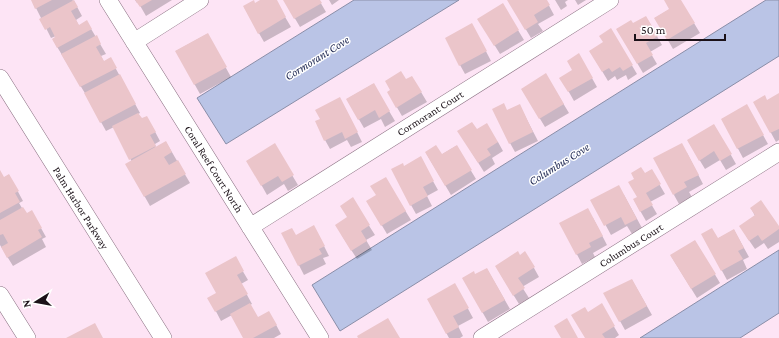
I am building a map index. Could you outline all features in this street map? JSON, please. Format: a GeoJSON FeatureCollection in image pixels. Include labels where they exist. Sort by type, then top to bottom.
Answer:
{"type":"FeatureCollection","features":[{"type":"Feature","properties":{"kind":"street","name":"Coral Reef Court North"},"geometry":{"type":"LineString","coordinates":[[108,0],[320,338]]}},
{"type":"Feature","properties":{"kind":"street"},"geometry":{"type":"LineString","coordinates":[[134,42],[200,0]]}},
{"type":"Feature","properties":{"kind":"street","name":"Cormorant Court"},"geometry":{"type":"LineString","coordinates":[[250,227],[610,0]]}},
{"type":"Feature","properties":{"kind":"street","name":"Palm Harbor Parkway"},"geometry":{"type":"LineString","coordinates":[[0,78],[163,338]]}},
{"type":"Feature","properties":{"kind":"street","name":"Columbus Court"},"geometry":{"type":"LineString","coordinates":[[482,338],[779,152]]}},
{"type":"Feature","properties":{"kind":"street"},"geometry":{"type":"LineString","coordinates":[[0,295],[27,338]]}},
{"type":"Feature","properties":{"kind":"water","name":"Cormorant Cove"},"geometry":{"type":"Polygon","coordinates":[[[354,0],[459,0],[226,144],[197,98],[354,0]]]}},
{"type":"Feature","properties":{"kind":"water","name":"Columbus Cove"},"geometry":{"type":"Polygon","coordinates":[[[766,0],[779,0],[779,56],[340,331],[312,285],[766,0]]]}},
{"type":"Feature","properties":{"kind":"water"},"geometry":{"type":"Polygon","coordinates":[[[779,250],[779,313],[740,338],[640,338],[779,250]]]}},
{"type":"Feature","properties":{"kind":"building"},"geometry":{"type":"Polygon","coordinates":[[[31,0],[52,0],[35,9],[31,0]]]}},
{"type":"Feature","properties":{"kind":"building"},"geometry":{"type":"Polygon","coordinates":[[[74,0],[78,7],[71,11],[79,25],[87,20],[92,29],[57,48],[52,39],[55,37],[50,27],[45,30],[39,19],[74,0]]]}},
{"type":"Feature","properties":{"kind":"building"},"geometry":{"type":"Polygon","coordinates":[[[135,0],[152,0],[140,7],[135,0]]]}},
{"type":"Feature","properties":{"kind":"building"},"geometry":{"type":"Polygon","coordinates":[[[254,0],[255,3],[260,0],[277,0],[286,17],[258,34],[243,6],[254,0]]]}},
{"type":"Feature","properties":{"kind":"building"},"geometry":{"type":"Polygon","coordinates":[[[283,0],[320,0],[322,3],[294,19],[283,0]]]}},
{"type":"Feature","properties":{"kind":"building"},"geometry":{"type":"Polygon","coordinates":[[[507,0],[547,0],[550,5],[534,15],[538,22],[525,30],[507,0]]]}},
{"type":"Feature","properties":{"kind":"building"},"geometry":{"type":"Polygon","coordinates":[[[664,0],[681,0],[695,23],[667,40],[654,18],[669,9],[664,0]]]}},
{"type":"Feature","properties":{"kind":"building"},"geometry":{"type":"Polygon","coordinates":[[[503,3],[519,30],[494,46],[477,19],[503,3]]]}},
{"type":"Feature","properties":{"kind":"building"},"geometry":{"type":"Polygon","coordinates":[[[646,16],[658,36],[646,43],[653,55],[637,64],[616,29],[631,20],[633,23],[646,16]]]}},
{"type":"Feature","properties":{"kind":"building"},"geometry":{"type":"Polygon","coordinates":[[[472,23],[487,51],[459,66],[445,38],[472,23]]]}},
{"type":"Feature","properties":{"kind":"building"},"geometry":{"type":"Polygon","coordinates":[[[611,28],[633,65],[623,71],[620,67],[612,72],[609,68],[602,72],[589,51],[603,42],[599,36],[611,28]]]}},
{"type":"Feature","properties":{"kind":"building"},"geometry":{"type":"Polygon","coordinates":[[[208,33],[227,67],[194,85],[175,51],[208,33]]]}},
{"type":"Feature","properties":{"kind":"building"},"geometry":{"type":"Polygon","coordinates":[[[97,35],[101,44],[96,47],[104,61],[111,57],[117,68],[80,87],[61,54],[97,35]]]}},
{"type":"Feature","properties":{"kind":"building"},"geometry":{"type":"Polygon","coordinates":[[[579,53],[593,78],[568,92],[559,78],[572,70],[567,61],[579,53]]]}},
{"type":"Feature","properties":{"kind":"building"},"geometry":{"type":"Polygon","coordinates":[[[401,71],[406,79],[412,76],[422,92],[396,108],[387,92],[390,90],[385,81],[401,71]]]}},
{"type":"Feature","properties":{"kind":"building"},"geometry":{"type":"Polygon","coordinates":[[[546,73],[564,104],[539,119],[521,89],[546,73]]]}},
{"type":"Feature","properties":{"kind":"building"},"geometry":{"type":"Polygon","coordinates":[[[120,74],[136,104],[100,123],[84,93],[120,74]]]}},
{"type":"Feature","properties":{"kind":"building"},"geometry":{"type":"Polygon","coordinates":[[[374,83],[390,111],[379,118],[375,110],[358,120],[346,99],[374,83]]]}},
{"type":"Feature","properties":{"kind":"building"},"geometry":{"type":"Polygon","coordinates":[[[779,93],[779,129],[770,133],[753,102],[765,95],[767,100],[779,93]]]}},
{"type":"Feature","properties":{"kind":"building"},"geometry":{"type":"Polygon","coordinates":[[[340,97],[358,132],[345,139],[342,132],[324,141],[315,121],[320,119],[315,110],[340,97]]]}},
{"type":"Feature","properties":{"kind":"building"},"geometry":{"type":"Polygon","coordinates":[[[504,103],[507,110],[520,104],[533,132],[509,144],[492,109],[504,103]]]}},
{"type":"Feature","properties":{"kind":"building"},"geometry":{"type":"Polygon","coordinates":[[[747,104],[764,135],[737,149],[721,119],[747,104]]]}},
{"type":"Feature","properties":{"kind":"building"},"geometry":{"type":"Polygon","coordinates":[[[138,113],[142,118],[147,116],[156,132],[150,135],[156,146],[129,160],[112,126],[138,113]]]}},
{"type":"Feature","properties":{"kind":"building"},"geometry":{"type":"Polygon","coordinates":[[[472,122],[477,129],[487,123],[498,142],[487,149],[491,155],[478,163],[457,131],[472,122]]]}},
{"type":"Feature","properties":{"kind":"building"},"geometry":{"type":"Polygon","coordinates":[[[714,124],[732,154],[720,161],[714,151],[699,161],[687,140],[714,124]]]}},
{"type":"Feature","properties":{"kind":"building"},"geometry":{"type":"Polygon","coordinates":[[[166,141],[172,152],[164,157],[169,165],[178,160],[186,174],[144,197],[125,164],[166,141]]]}},
{"type":"Feature","properties":{"kind":"building"},"geometry":{"type":"Polygon","coordinates":[[[275,143],[294,175],[282,182],[278,176],[261,186],[246,161],[275,143]]]}},
{"type":"Feature","properties":{"kind":"building"},"geometry":{"type":"Polygon","coordinates":[[[682,143],[699,175],[684,182],[687,187],[673,195],[653,158],[682,143]]]}},
{"type":"Feature","properties":{"kind":"building"},"geometry":{"type":"Polygon","coordinates":[[[436,145],[442,154],[457,145],[472,170],[445,186],[425,152],[436,145]]]}},
{"type":"Feature","properties":{"kind":"building"},"geometry":{"type":"Polygon","coordinates":[[[421,156],[434,181],[423,187],[428,196],[410,206],[391,169],[403,163],[404,166],[421,156]]]}},
{"type":"Feature","properties":{"kind":"building"},"geometry":{"type":"Polygon","coordinates":[[[641,167],[645,173],[652,169],[661,184],[646,193],[653,205],[640,212],[633,199],[637,197],[628,182],[634,179],[631,173],[641,167]]]}},
{"type":"Feature","properties":{"kind":"building"},"geometry":{"type":"Polygon","coordinates":[[[0,170],[4,177],[9,174],[19,191],[15,193],[20,202],[0,213],[0,170]]]}},
{"type":"Feature","properties":{"kind":"building"},"geometry":{"type":"Polygon","coordinates":[[[386,177],[406,211],[381,226],[366,201],[376,195],[370,186],[386,177]]]}},
{"type":"Feature","properties":{"kind":"building"},"geometry":{"type":"Polygon","coordinates":[[[619,185],[637,219],[625,225],[621,217],[604,226],[590,200],[619,185]]]}},
{"type":"Feature","properties":{"kind":"building"},"geometry":{"type":"Polygon","coordinates":[[[353,197],[370,225],[361,231],[367,241],[351,251],[335,225],[347,217],[340,206],[353,197]]]}},
{"type":"Feature","properties":{"kind":"building"},"geometry":{"type":"Polygon","coordinates":[[[761,200],[779,226],[779,229],[762,241],[758,235],[749,241],[739,226],[755,215],[750,208],[761,200]]]}},
{"type":"Feature","properties":{"kind":"building"},"geometry":{"type":"Polygon","coordinates":[[[23,207],[27,213],[32,210],[42,228],[38,230],[42,237],[7,258],[1,247],[8,243],[3,234],[0,235],[0,220],[23,207]]]}},
{"type":"Feature","properties":{"kind":"building"},"geometry":{"type":"Polygon","coordinates":[[[588,208],[603,236],[589,243],[591,247],[576,255],[559,223],[588,208]]]}},
{"type":"Feature","properties":{"kind":"building"},"geometry":{"type":"Polygon","coordinates":[[[314,225],[325,246],[319,249],[322,254],[298,266],[281,233],[292,228],[296,235],[314,225]]]}},
{"type":"Feature","properties":{"kind":"building"},"geometry":{"type":"Polygon","coordinates":[[[712,228],[718,238],[734,229],[744,248],[738,251],[743,259],[721,271],[701,234],[712,228]]]}},
{"type":"Feature","properties":{"kind":"building"},"geometry":{"type":"Polygon","coordinates":[[[695,240],[716,274],[691,289],[670,255],[695,240]]]}},
{"type":"Feature","properties":{"kind":"building"},"geometry":{"type":"Polygon","coordinates":[[[518,251],[520,255],[525,251],[535,267],[518,278],[525,288],[513,296],[495,266],[518,251]]]}},
{"type":"Feature","properties":{"kind":"building"},"geometry":{"type":"Polygon","coordinates":[[[236,256],[244,271],[237,275],[248,294],[215,312],[207,298],[216,293],[205,273],[236,256]]]}},
{"type":"Feature","properties":{"kind":"building"},"geometry":{"type":"Polygon","coordinates":[[[487,268],[505,300],[482,313],[462,278],[474,271],[475,274],[487,268]]]}},
{"type":"Feature","properties":{"kind":"building"},"geometry":{"type":"Polygon","coordinates":[[[632,279],[647,306],[619,322],[603,293],[632,279]]]}},
{"type":"Feature","properties":{"kind":"building"},"geometry":{"type":"Polygon","coordinates":[[[455,283],[469,308],[453,316],[459,327],[446,334],[427,299],[455,283]]]}},
{"type":"Feature","properties":{"kind":"building"},"geometry":{"type":"Polygon","coordinates":[[[250,303],[258,317],[269,311],[277,325],[253,338],[243,338],[230,314],[250,303]]]}},
{"type":"Feature","properties":{"kind":"building"},"geometry":{"type":"Polygon","coordinates":[[[602,303],[615,326],[602,334],[605,338],[585,338],[571,315],[585,307],[588,312],[602,303]]]}},
{"type":"Feature","properties":{"kind":"building"},"geometry":{"type":"Polygon","coordinates":[[[388,318],[400,338],[358,338],[357,336],[388,318]]]}},
{"type":"Feature","properties":{"kind":"building"},"geometry":{"type":"Polygon","coordinates":[[[567,318],[578,338],[561,338],[554,326],[567,318]]]}},
{"type":"Feature","properties":{"kind":"building"},"geometry":{"type":"Polygon","coordinates":[[[95,323],[103,338],[66,338],[95,323]]]}}]}
